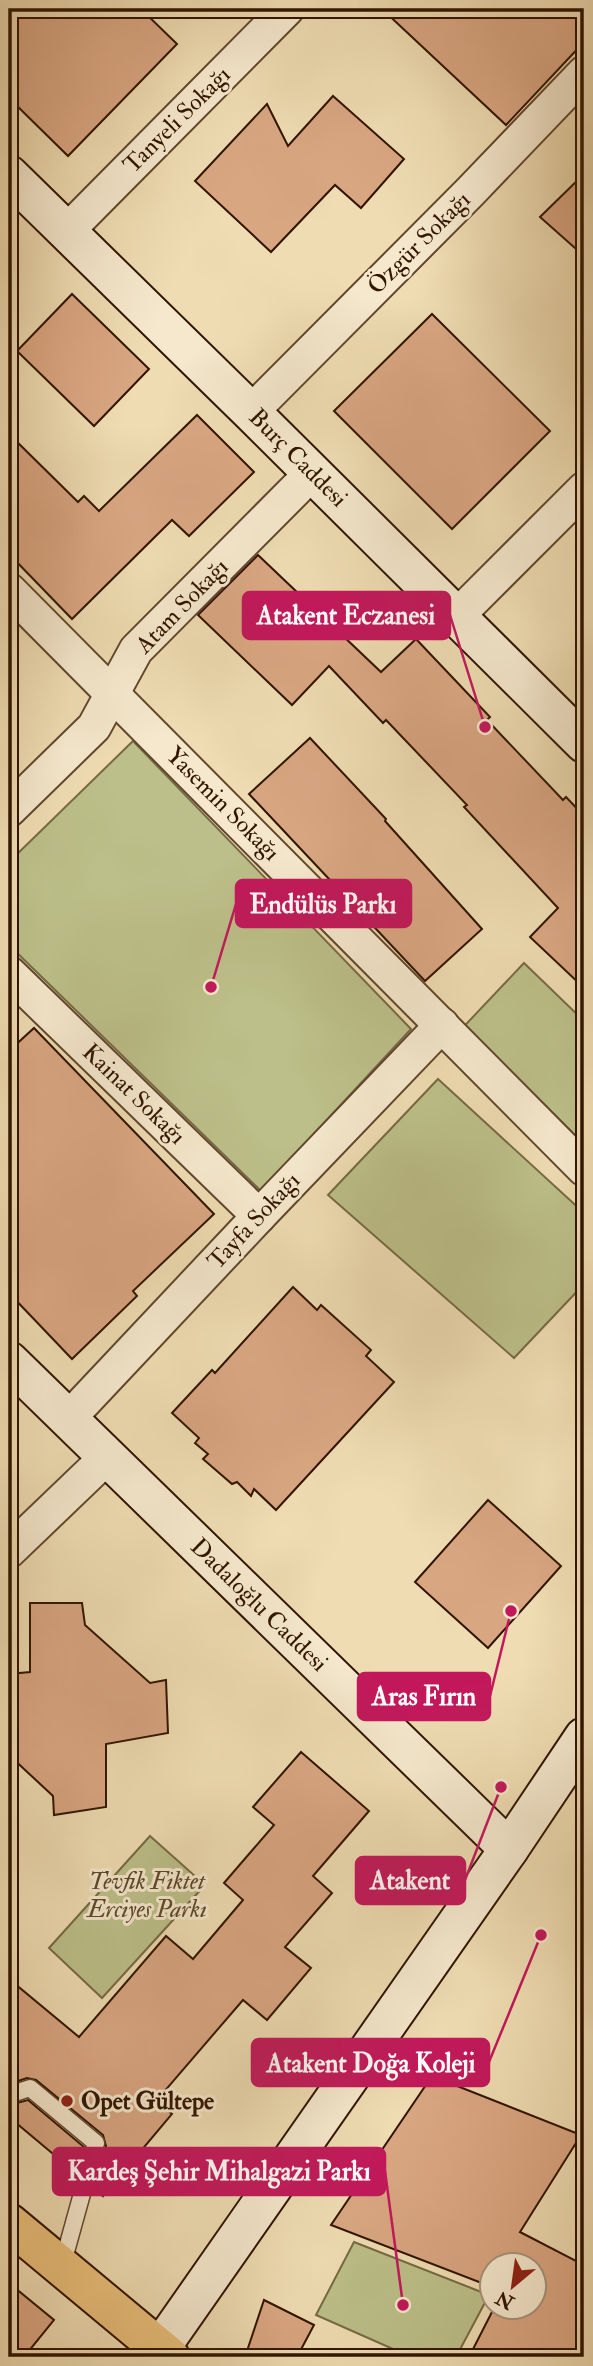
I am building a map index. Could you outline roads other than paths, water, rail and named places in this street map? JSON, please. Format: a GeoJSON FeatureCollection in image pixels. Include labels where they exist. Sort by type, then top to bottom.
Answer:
{"type":"FeatureCollection","features":[{"type":"Feature","properties":{"kind":"main road"},"geometry":{"type":"LineString","coordinates":[[9,2224],[161,2355]]}},
{"type":"Feature","properties":{"kind":"street","name":"Tanyeli Sokağı"},"geometry":{"type":"LineString","coordinates":[[66,232],[287,9]]}},
{"type":"Feature","properties":{"kind":"street","name":"Özgür Sokağı"},"geometry":{"type":"LineString","coordinates":[[251,412],[470,192],[584,72]]}},
{"type":"Feature","properties":{"kind":"street","name":"Burç Caddesi"},"geometry":{"type":"LineString","coordinates":[[9,175],[584,743]]}},
{"type":"Feature","properties":{"kind":"street","name":"Atam Sokağı"},"geometry":{"type":"LineString","coordinates":[[9,810],[94,727],[136,650],[312,473]]}},
{"type":"Feature","properties":{"kind":"street"},"geometry":{"type":"LineString","coordinates":[[457,616],[584,489]]}},
{"type":"Feature","properties":{"kind":"street","name":"Yasemin Sokağı"},"geometry":{"type":"LineString","coordinates":[[9,590],[584,1169]]}},
{"type":"Feature","properties":{"kind":"street","name":"Kainat Sokağı"},"geometry":{"type":"LineString","coordinates":[[9,973],[259,1216]]}},
{"type":"Feature","properties":{"kind":"street","name":"Tayfa Sokağı"},"geometry":{"type":"LineString","coordinates":[[68,1419],[442,1025]]}},
{"type":"Feature","properties":{"kind":"street","name":"Dadaloğlu Caddesi"},"geometry":{"type":"LineString","coordinates":[[9,1361],[509,1849]]}},
{"type":"Feature","properties":{"kind":"street"},"geometry":{"type":"LineString","coordinates":[[9,1551],[107,1457]]}},
{"type":"Feature","properties":{"kind":"street"},"geometry":{"type":"LineString","coordinates":[[161,2355],[584,1737]]}},
{"type":"Feature","properties":{"kind":"lane"},"geometry":{"type":"LineString","coordinates":[[9,2095],[30,2088],[96,2143],[62,2269]]}},
{"type":"Feature","properties":{"kind":"place","name":"Atakent Eczanesi"},"geometry":{"type":"Point","coordinates":[485,727]}},
{"type":"Feature","properties":{"kind":"place","name":"Endülüs Parkı"},"geometry":{"type":"Point","coordinates":[211,987]}},
{"type":"Feature","properties":{"kind":"place","name":"Aras Fırın"},"geometry":{"type":"Point","coordinates":[511,1611]}},
{"type":"Feature","properties":{"kind":"place","name":"Atakent"},"geometry":{"type":"Point","coordinates":[501,1787]}},
{"type":"Feature","properties":{"kind":"place","name":"Atakent Doğa Koleji"},"geometry":{"type":"Point","coordinates":[541,1935]}},
{"type":"Feature","properties":{"kind":"place","name":"Opet Gültepe"},"geometry":{"type":"Point","coordinates":[67,2101]}},
{"type":"Feature","properties":{"kind":"place","name":"Kardeş Şehir Mihalgazi Parkı"},"geometry":{"type":"Point","coordinates":[403,2305]}},
{"type":"Feature","properties":{"kind":"park label","name":"Tevfik Fiktet Erciyes Parkı"},"geometry":{"type":"Point","coordinates":[147,1895]}}]}
